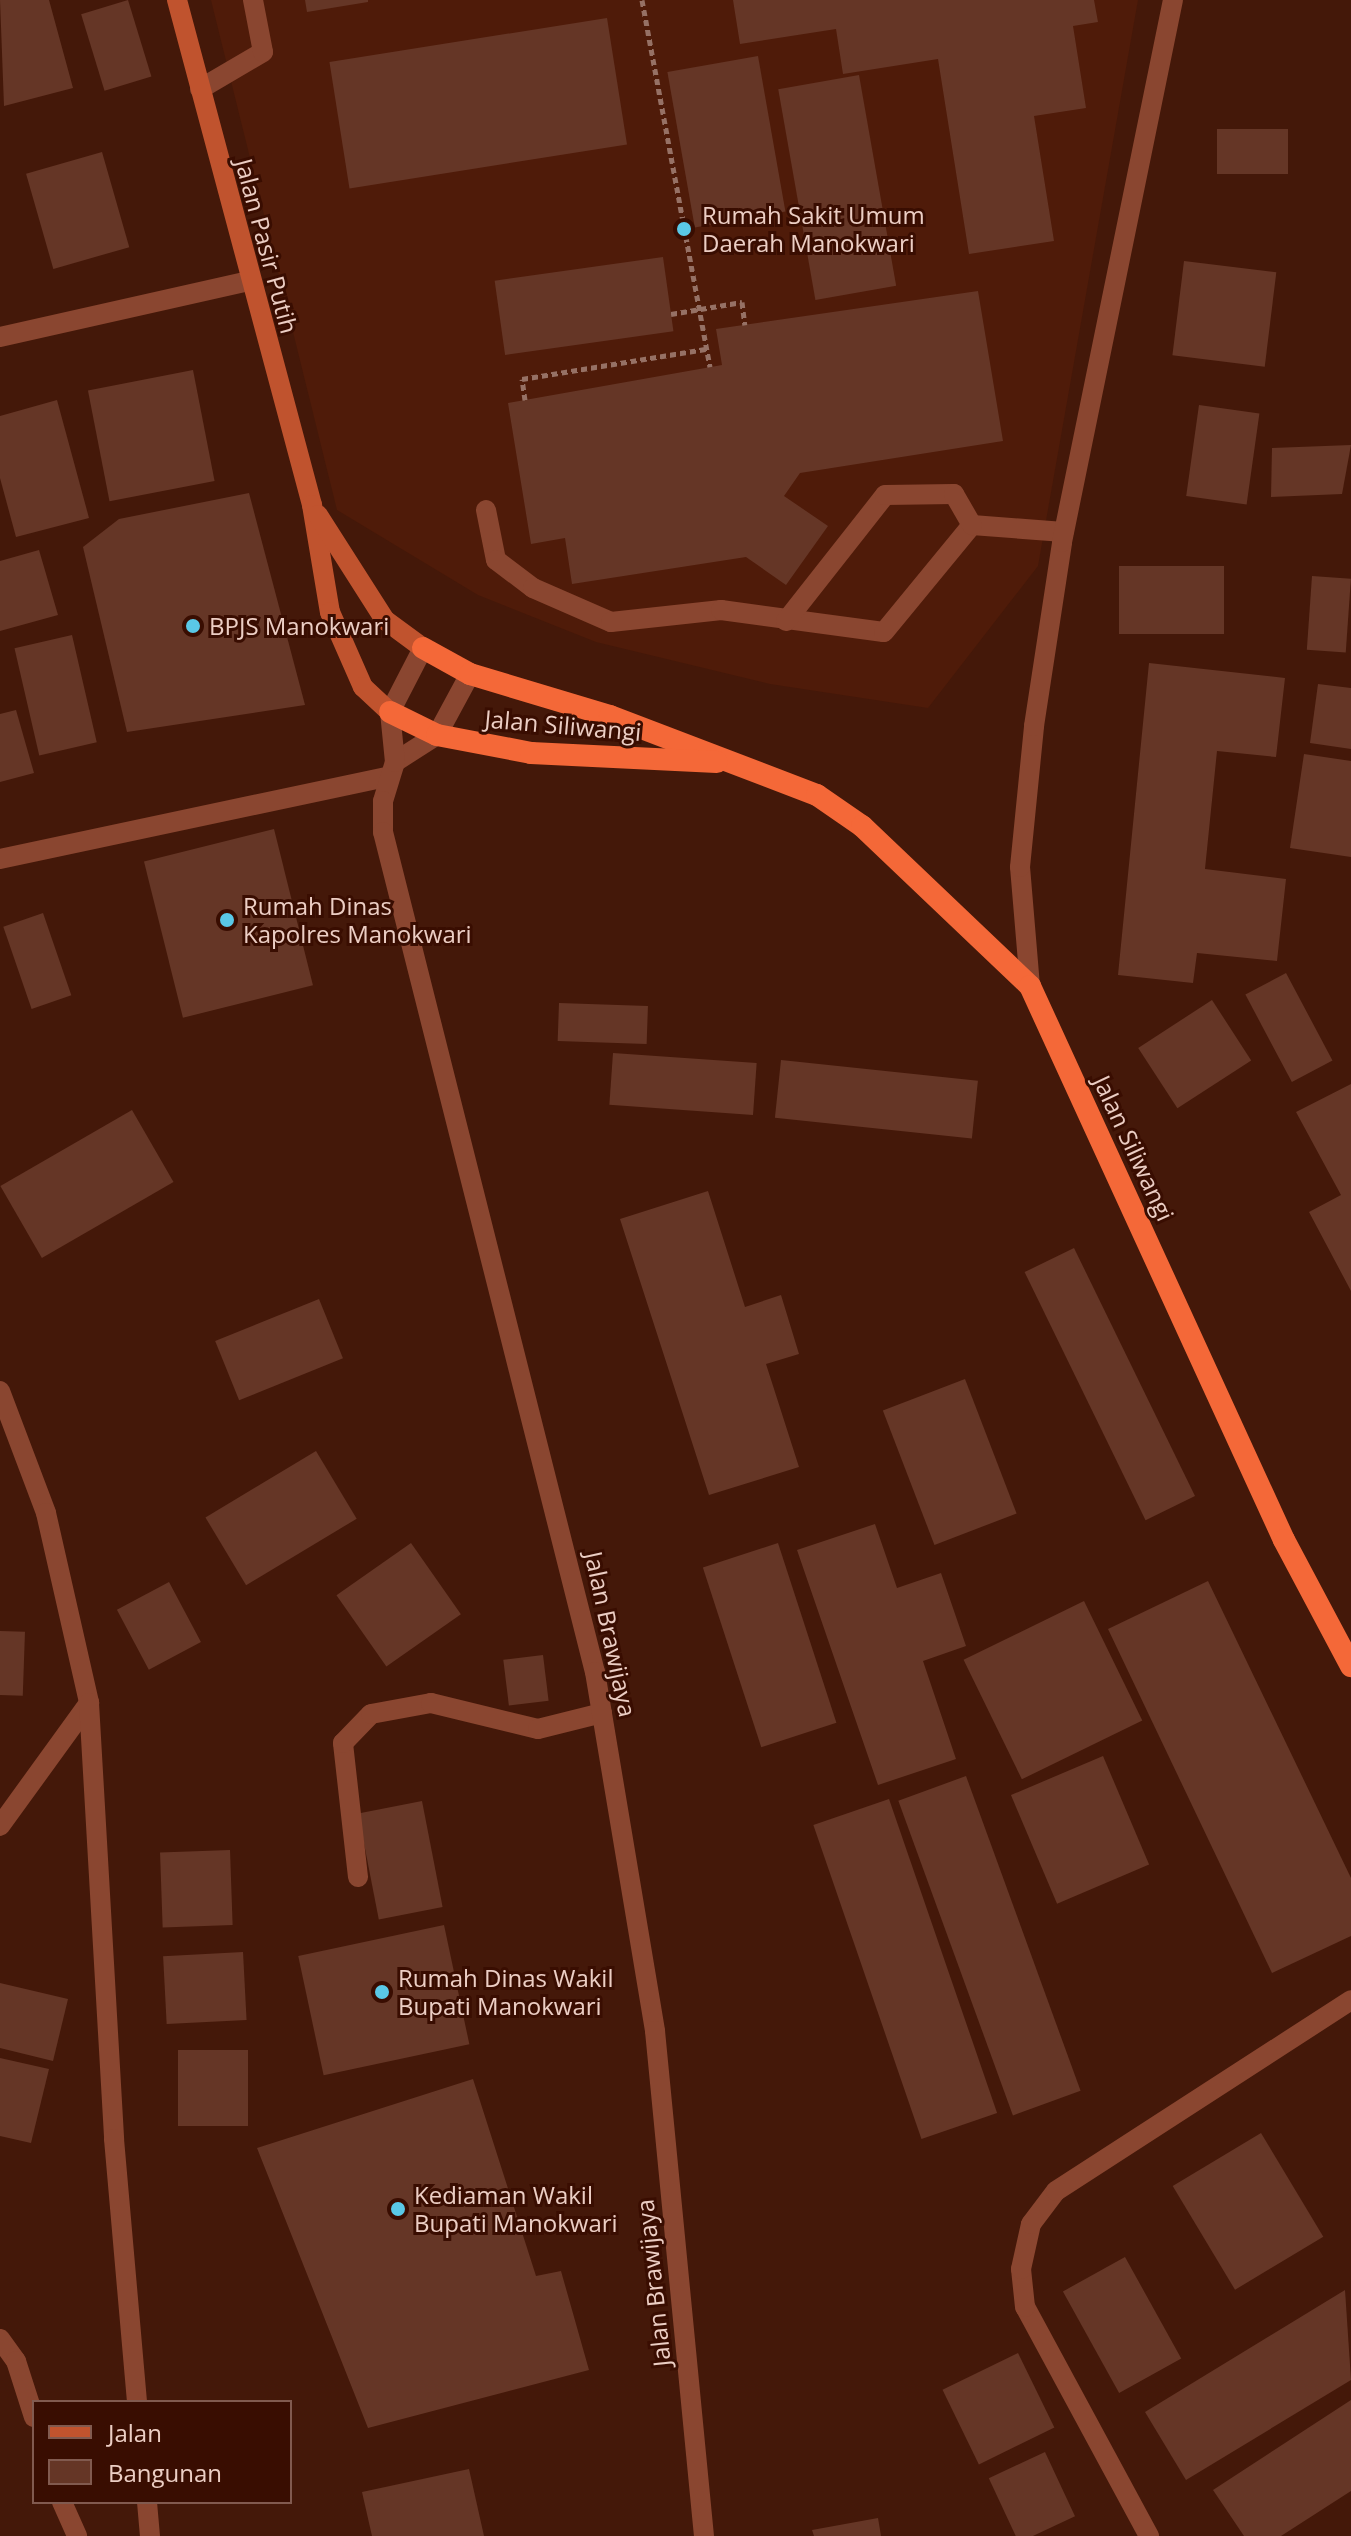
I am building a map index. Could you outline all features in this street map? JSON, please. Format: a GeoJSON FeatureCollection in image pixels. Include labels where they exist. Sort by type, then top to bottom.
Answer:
{"type":"FeatureCollection","features":[{"type":"Feature","properties":{"kind":"highway","name":"Jalan Siliwangi"},"geometry":{"type":"LineString","coordinates":[[423,648],[470,674],[738,763],[817,795],[862,826],[1030,986],[1284,1540],[1351,1666]]}},
{"type":"Feature","properties":{"kind":"highway","name":"Jalan Siliwangi"},"geometry":{"type":"LineString","coordinates":[[390,712],[437,735],[531,753],[738,763]]}},
{"type":"Feature","properties":{"kind":"main road","name":"Jalan Pasir Putih"},"geometry":{"type":"LineString","coordinates":[[177,0],[248,281],[312,505],[344,654],[363,687],[390,712]]}},
{"type":"Feature","properties":{"kind":"main road","name":"Jalan Pasir Putih"},"geometry":{"type":"LineString","coordinates":[[312,505],[385,620],[423,648]]}},
{"type":"Feature","properties":{"kind":"street"},"geometry":{"type":"LineString","coordinates":[[200,89],[263,52],[253,0]]}},
{"type":"Feature","properties":{"kind":"street"},"geometry":{"type":"LineString","coordinates":[[1030,986],[1020,867],[1064,532],[1173,0]]}},
{"type":"Feature","properties":{"kind":"street"},"geometry":{"type":"LineString","coordinates":[[0,337],[248,281]]}},
{"type":"Feature","properties":{"kind":"street"},"geometry":{"type":"LineString","coordinates":[[786,621],[885,495],[954,494],[972,525]]}},
{"type":"Feature","properties":{"kind":"street"},"geometry":{"type":"LineString","coordinates":[[486,510],[496,560],[533,588],[611,622],[721,610],[884,632],[972,525]]}},
{"type":"Feature","properties":{"kind":"street"},"geometry":{"type":"LineString","coordinates":[[972,525],[1064,532]]}},
{"type":"Feature","properties":{"kind":"street"},"geometry":{"type":"LineString","coordinates":[[390,712],[423,648]]}},
{"type":"Feature","properties":{"kind":"street"},"geometry":{"type":"LineString","coordinates":[[0,859],[391,770],[437,735],[470,674]]}},
{"type":"Feature","properties":{"kind":"street","name":"Jalan Brawijaya"},"geometry":{"type":"LineString","coordinates":[[390,712],[389,870],[602,1713],[655,2031],[704,2536]]}},
{"type":"Feature","properties":{"kind":"street"},"geometry":{"type":"LineString","coordinates":[[0,1391],[46,1513],[89,1703],[114,2139],[137,2400]]}},
{"type":"Feature","properties":{"kind":"street"},"geometry":{"type":"LineString","coordinates":[[0,1826],[89,1703]]}},
{"type":"Feature","properties":{"kind":"street"},"geometry":{"type":"LineString","coordinates":[[358,1877],[343,1743],[352,1727],[397,1704],[431,1703],[538,1729],[602,1713]]}},
{"type":"Feature","properties":{"kind":"street"},"geometry":{"type":"LineString","coordinates":[[1149,2536],[1025,2307],[1021,2269],[1031,2224],[1056,2191],[1351,2000]]}},
{"type":"Feature","properties":{"kind":"street"},"geometry":{"type":"LineString","coordinates":[[0,2339],[16,2361],[32,2411]]}},
{"type":"Feature","properties":{"kind":"street"},"geometry":{"type":"LineString","coordinates":[[63,2504],[77,2536]]}},
{"type":"Feature","properties":{"kind":"street"},"geometry":{"type":"LineString","coordinates":[[147,2504],[150,2536]]}},
{"type":"Feature","properties":{"kind":"path"},"geometry":{"type":"LineString","coordinates":[[642,0],[710,367]]}},
{"type":"Feature","properties":{"kind":"path"},"geometry":{"type":"LineString","coordinates":[[671,314],[742,302],[745,325]]}},
{"type":"Feature","properties":{"kind":"path"},"geometry":{"type":"LineString","coordinates":[[525,400],[522,379],[706,349]]}},
{"type":"Feature","properties":{"kind":"shaded area","name":"Rumah Sakit Umum Daerah Manokwari"},"geometry":{"type":"Polygon","coordinates":[[[211,0],[1138,0],[1038,566],[928,708],[770,684],[596,642],[478,595],[337,510],[211,0]]]}},
{"type":"Feature","properties":{"kind":"building"},"geometry":{"type":"Polygon","coordinates":[[[0,0],[49,0],[73,88],[4,106],[0,0]]]}},
{"type":"Feature","properties":{"kind":"building"},"geometry":{"type":"Polygon","coordinates":[[[128,0],[151,77],[105,91],[81,14],[128,0]]]}},
{"type":"Feature","properties":{"kind":"building"},"geometry":{"type":"Polygon","coordinates":[[[305,0],[368,0],[368,2],[307,12],[305,0]]]}},
{"type":"Feature","properties":{"kind":"building"},"geometry":{"type":"Polygon","coordinates":[[[733,0],[1094,0],[1098,22],[1073,26],[1086,108],[1034,116],[1054,241],[969,254],[938,59],[843,74],[836,29],[740,44],[733,0]]]}},
{"type":"Feature","properties":{"kind":"building"},"geometry":{"type":"Polygon","coordinates":[[[607,18],[627,144],[349,188],[329,62],[607,18]]]}},
{"type":"Feature","properties":{"kind":"building"},"geometry":{"type":"Polygon","coordinates":[[[758,56],[785,212],[695,228],[667,72],[758,56]]]}},
{"type":"Feature","properties":{"kind":"building"},"geometry":{"type":"Polygon","coordinates":[[[859,75],[896,286],[815,300],[778,89],[859,75]]]}},
{"type":"Feature","properties":{"kind":"building"},"geometry":{"type":"Polygon","coordinates":[[[1217,129],[1288,129],[1288,174],[1217,174],[1217,129]]]}},
{"type":"Feature","properties":{"kind":"building"},"geometry":{"type":"Polygon","coordinates":[[[102,152],[129,247],[53,269],[26,174],[102,152]]]}},
{"type":"Feature","properties":{"kind":"building"},"geometry":{"type":"Polygon","coordinates":[[[663,257],[673,331],[505,355],[495,281],[663,257]]]}},
{"type":"Feature","properties":{"kind":"building"},"geometry":{"type":"Polygon","coordinates":[[[1184,261],[1276,272],[1265,367],[1172,355],[1184,261]]]}},
{"type":"Feature","properties":{"kind":"building"},"geometry":{"type":"Polygon","coordinates":[[[978,291],[1003,441],[800,473],[784,496],[828,526],[786,585],[746,557],[572,584],[565,538],[531,544],[508,403],[722,365],[716,329],[978,291]]]}},
{"type":"Feature","properties":{"kind":"building"},"geometry":{"type":"Polygon","coordinates":[[[193,370],[215,481],[110,501],[88,390],[193,370]]]}},
{"type":"Feature","properties":{"kind":"building"},"geometry":{"type":"Polygon","coordinates":[[[57,400],[89,518],[16,537],[0,478],[0,416],[57,400]]]}},
{"type":"Feature","properties":{"kind":"building"},"geometry":{"type":"Polygon","coordinates":[[[1199,405],[1259,413],[1247,505],[1186,496],[1199,405]]]}},
{"type":"Feature","properties":{"kind":"building"},"geometry":{"type":"Polygon","coordinates":[[[1351,445],[1342,494],[1271,497],[1272,448],[1351,445]]]}},
{"type":"Feature","properties":{"kind":"building","name":"BPJS Manokwari"},"geometry":{"type":"Polygon","coordinates":[[[249,493],[305,705],[127,732],[83,547],[119,519],[249,493]]]}},
{"type":"Feature","properties":{"kind":"building"},"geometry":{"type":"Polygon","coordinates":[[[39,550],[58,615],[0,631],[0,561],[39,550]]]}},
{"type":"Feature","properties":{"kind":"building"},"geometry":{"type":"Polygon","coordinates":[[[1119,566],[1224,566],[1224,634],[1119,634],[1119,566]]]}},
{"type":"Feature","properties":{"kind":"building"},"geometry":{"type":"Polygon","coordinates":[[[1312,576],[1351,579],[1346,653],[1307,650],[1312,576]]]}},
{"type":"Feature","properties":{"kind":"building"},"geometry":{"type":"Polygon","coordinates":[[[72,635],[97,742],[39,755],[15,648],[72,635]]]}},
{"type":"Feature","properties":{"kind":"building"},"geometry":{"type":"Polygon","coordinates":[[[1149,663],[1285,678],[1276,757],[1217,751],[1205,869],[1286,879],[1277,961],[1197,953],[1193,983],[1118,975],[1149,663]]]}},
{"type":"Feature","properties":{"kind":"building"},"geometry":{"type":"Polygon","coordinates":[[[1318,684],[1351,688],[1351,749],[1310,743],[1318,684]]]}},
{"type":"Feature","properties":{"kind":"building"},"geometry":{"type":"Polygon","coordinates":[[[16,710],[34,773],[0,782],[0,714],[16,710]]]}},
{"type":"Feature","properties":{"kind":"building"},"geometry":{"type":"Polygon","coordinates":[[[1304,754],[1351,761],[1351,857],[1290,848],[1304,754]]]}},
{"type":"Feature","properties":{"kind":"building","name":"Rumah Dinas Kapolres Manokwari"},"geometry":{"type":"Polygon","coordinates":[[[274,829],[313,985],[183,1018],[144,861],[274,829]]]}},
{"type":"Feature","properties":{"kind":"building"},"geometry":{"type":"Polygon","coordinates":[[[43,913],[71,995],[32,1009],[3,927],[43,913]]]}},
{"type":"Feature","properties":{"kind":"building"},"geometry":{"type":"Polygon","coordinates":[[[1286,973],[1332,1060],[1292,1082],[1245,995],[1286,973]]]}},
{"type":"Feature","properties":{"kind":"building"},"geometry":{"type":"Polygon","coordinates":[[[1212,1000],[1251,1060],[1177,1108],[1138,1048],[1212,1000]]]}},
{"type":"Feature","properties":{"kind":"building"},"geometry":{"type":"Polygon","coordinates":[[[559,1003],[648,1006],[647,1044],[558,1041],[559,1003]]]}},
{"type":"Feature","properties":{"kind":"building"},"geometry":{"type":"Polygon","coordinates":[[[613,1053],[757,1063],[753,1115],[609,1105],[613,1053]]]}},
{"type":"Feature","properties":{"kind":"building"},"geometry":{"type":"Polygon","coordinates":[[[781,1060],[978,1081],[972,1138],[775,1118],[781,1060]]]}},
{"type":"Feature","properties":{"kind":"building"},"geometry":{"type":"Polygon","coordinates":[[[1351,1084],[1351,1291],[1309,1212],[1341,1195],[1296,1112],[1351,1084]]]}},
{"type":"Feature","properties":{"kind":"building"},"geometry":{"type":"Polygon","coordinates":[[[132,1110],[174,1182],[42,1258],[0,1186],[132,1110]]]}},
{"type":"Feature","properties":{"kind":"building"},"geometry":{"type":"Polygon","coordinates":[[[708,1191],[745,1307],[781,1295],[799,1354],[766,1364],[799,1467],[709,1495],[620,1219],[708,1191]]]}},
{"type":"Feature","properties":{"kind":"building"},"geometry":{"type":"Polygon","coordinates":[[[1074,1248],[1195,1496],[1146,1520],[1025,1272],[1074,1248]]]}},
{"type":"Feature","properties":{"kind":"building"},"geometry":{"type":"Polygon","coordinates":[[[319,1299],[343,1358],[239,1400],[215,1341],[319,1299]]]}},
{"type":"Feature","properties":{"kind":"building"},"geometry":{"type":"Polygon","coordinates":[[[965,1379],[1017,1513],[934,1545],[883,1411],[965,1379]]]}},
{"type":"Feature","properties":{"kind":"building"},"geometry":{"type":"Polygon","coordinates":[[[316,1451],[357,1519],[246,1585],[205,1517],[316,1451]]]}},
{"type":"Feature","properties":{"kind":"building"},"geometry":{"type":"Polygon","coordinates":[[[875,1524],[897,1588],[941,1573],[966,1646],[923,1661],[956,1759],[878,1785],[797,1550],[875,1524]]]}},
{"type":"Feature","properties":{"kind":"building"},"geometry":{"type":"Polygon","coordinates":[[[411,1543],[461,1614],[386,1666],[336,1595],[411,1543]]]}},
{"type":"Feature","properties":{"kind":"building"},"geometry":{"type":"Polygon","coordinates":[[[778,1543],[836,1723],[761,1747],[703,1567],[778,1543]]]}},
{"type":"Feature","properties":{"kind":"building"},"geometry":{"type":"Polygon","coordinates":[[[1208,1581],[1351,1878],[1351,1936],[1272,1973],[1108,1629],[1208,1581]]]}},
{"type":"Feature","properties":{"kind":"building"},"geometry":{"type":"Polygon","coordinates":[[[169,1582],[201,1642],[149,1670],[117,1610],[169,1582]]]}},
{"type":"Feature","properties":{"kind":"building"},"geometry":{"type":"Polygon","coordinates":[[[1084,1601],[1142,1721],[1022,1779],[964,1660],[1084,1601]]]}},
{"type":"Feature","properties":{"kind":"building"},"geometry":{"type":"Polygon","coordinates":[[[0,1631],[25,1632],[23,1696],[0,1695],[0,1631]]]}},
{"type":"Feature","properties":{"kind":"building"},"geometry":{"type":"Polygon","coordinates":[[[543,1655],[549,1701],[509,1706],[503,1660],[543,1655]]]}},
{"type":"Feature","properties":{"kind":"building"},"geometry":{"type":"Polygon","coordinates":[[[1103,1756],[1149,1865],[1057,1904],[1011,1795],[1103,1756]]]}},
{"type":"Feature","properties":{"kind":"building"},"geometry":{"type":"Polygon","coordinates":[[[966,1776],[1081,2091],[1013,2115],[898,1801],[966,1776]]]}},
{"type":"Feature","properties":{"kind":"building"},"geometry":{"type":"Polygon","coordinates":[[[889,1799],[997,2113],[921,2139],[813,1825],[889,1799]]]}},
{"type":"Feature","properties":{"kind":"building"},"geometry":{"type":"Polygon","coordinates":[[[422,1801],[443,1907],[379,1919],[358,1813],[422,1801]]]}},
{"type":"Feature","properties":{"kind":"building"},"geometry":{"type":"Polygon","coordinates":[[[230,1850],[233,1925],[163,1927],[160,1852],[230,1850]]]}},
{"type":"Feature","properties":{"kind":"building","name":"Rumah Dinas Wakil Bupati Manokwari"},"geometry":{"type":"Polygon","coordinates":[[[444,1925],[469,2044],[324,2075],[298,1956],[444,1925]]]}},
{"type":"Feature","properties":{"kind":"building"},"geometry":{"type":"Polygon","coordinates":[[[243,1952],[247,2020],[167,2024],[163,1956],[243,1952]]]}},
{"type":"Feature","properties":{"kind":"building"},"geometry":{"type":"Polygon","coordinates":[[[0,1983],[68,1999],[53,2061],[0,2048],[0,1983]]]}},
{"type":"Feature","properties":{"kind":"building"},"geometry":{"type":"Polygon","coordinates":[[[178,2050],[248,2050],[248,2126],[178,2126],[178,2050]]]}},
{"type":"Feature","properties":{"kind":"building"},"geometry":{"type":"Polygon","coordinates":[[[0,2058],[49,2069],[31,2143],[0,2136],[0,2058]]]}},
{"type":"Feature","properties":{"kind":"building","name":"Kediaman Wakil Bupati Manokwari"},"geometry":{"type":"Polygon","coordinates":[[[473,2079],[536,2276],[561,2271],[589,2370],[368,2428],[257,2148],[473,2079]]]}},
{"type":"Feature","properties":{"kind":"building"},"geometry":{"type":"Polygon","coordinates":[[[1261,2133],[1323,2237],[1235,2290],[1173,2186],[1261,2133]]]}},
{"type":"Feature","properties":{"kind":"building"},"geometry":{"type":"Polygon","coordinates":[[[1125,2257],[1181,2358],[1119,2393],[1063,2291],[1125,2257]]]}},
{"type":"Feature","properties":{"kind":"building"},"geometry":{"type":"Polygon","coordinates":[[[1345,2290],[1351,2380],[1186,2480],[1145,2412],[1345,2290]]]}},
{"type":"Feature","properties":{"kind":"building"},"geometry":{"type":"Polygon","coordinates":[[[1018,2353],[1054,2428],[979,2464],[943,2390],[1018,2353]]]}},
{"type":"Feature","properties":{"kind":"building"},"geometry":{"type":"Polygon","coordinates":[[[1351,2400],[1351,2491],[1281,2536],[1244,2536],[1213,2490],[1351,2400]]]}},
{"type":"Feature","properties":{"kind":"building"},"geometry":{"type":"Polygon","coordinates":[[[1045,2452],[1075,2516],[1033,2536],[1016,2536],[989,2478],[1045,2452]]]}},
{"type":"Feature","properties":{"kind":"building"},"geometry":{"type":"Polygon","coordinates":[[[469,2469],[484,2536],[372,2536],[362,2492],[469,2469]]]}},
{"type":"Feature","properties":{"kind":"building"},"geometry":{"type":"Polygon","coordinates":[[[878,2518],[881,2536],[814,2536],[812,2530],[878,2518]]]}},
{"type":"Feature","properties":{"kind":"place","name":"Rumah Sakit Umum Daerah Manokwari"},"geometry":{"type":"Point","coordinates":[684,229]}},
{"type":"Feature","properties":{"kind":"place","name":"BPJS Manokwari"},"geometry":{"type":"Point","coordinates":[193,626]}},
{"type":"Feature","properties":{"kind":"place","name":"Rumah Dinas Kapolres Manokwari"},"geometry":{"type":"Point","coordinates":[227,920]}},
{"type":"Feature","properties":{"kind":"place","name":"Rumah Dinas Wakil Bupati Manokwari"},"geometry":{"type":"Point","coordinates":[382,1992]}},
{"type":"Feature","properties":{"kind":"place","name":"Kediaman Wakil Bupati Manokwari"},"geometry":{"type":"Point","coordinates":[398,2209]}}]}
